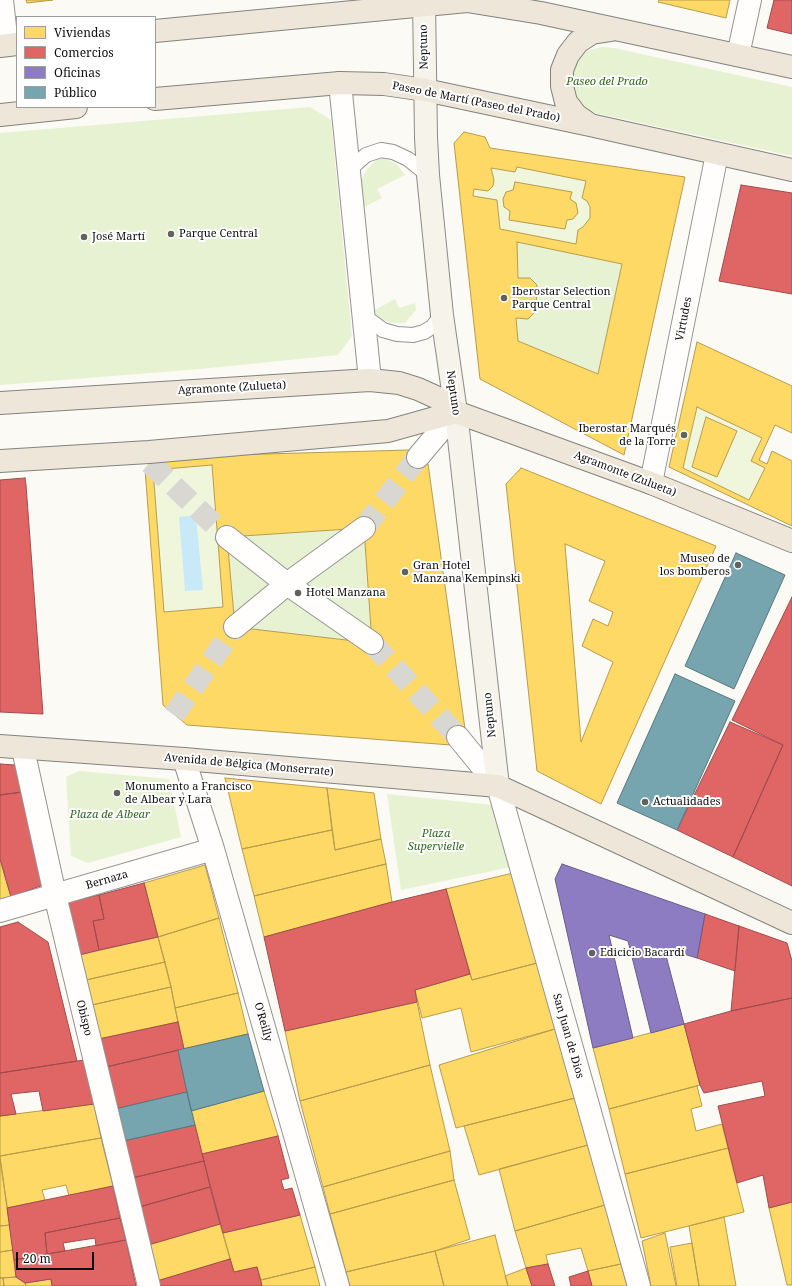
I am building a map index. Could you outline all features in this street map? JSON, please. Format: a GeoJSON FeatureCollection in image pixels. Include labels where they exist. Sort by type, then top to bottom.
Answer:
{"type":"FeatureCollection","features":[{"type":"Feature","properties":{"kind":"main road"},"geometry":{"type":"LineString","coordinates":[[156,31],[424,3],[467,1],[540,13],[792,67]]}},
{"type":"Feature","properties":{"kind":"main road","name":"Neptuno"},"geometry":{"type":"LineString","coordinates":[[424,3],[428,175],[442,315],[456,412],[498,786]]}},
{"type":"Feature","properties":{"kind":"main road"},"geometry":{"type":"LineString","coordinates":[[590,125],[576,115],[566,102],[562,86],[562,70],[568,55],[578,42],[592,33],[608,30],[625,32]]}},
{"type":"Feature","properties":{"kind":"main road","name":"Paseo de Martí (Paseo del Prado)"},"geometry":{"type":"LineString","coordinates":[[156,100],[340,83],[384,84],[425,90],[792,170]]}},
{"type":"Feature","properties":{"kind":"main road"},"geometry":{"type":"LineString","coordinates":[[0,115],[23,110],[58,108]]}},
{"type":"Feature","properties":{"kind":"main road","name":"Agramonte (Zulueta)"},"geometry":{"type":"LineString","coordinates":[[0,403],[370,380],[399,383],[418,389],[440,399],[456,412],[651,483],[792,541]]}},
{"type":"Feature","properties":{"kind":"main road"},"geometry":{"type":"LineString","coordinates":[[0,461],[149,452],[388,431],[456,412]]}},
{"type":"Feature","properties":{"kind":"main road","name":"Avenida de Bélgica (Monserrate)"},"geometry":{"type":"LineString","coordinates":[[0,746],[184,759],[498,786]]}},
{"type":"Feature","properties":{"kind":"main road"},"geometry":{"type":"LineString","coordinates":[[498,786],[792,923]]}},
{"type":"Feature","properties":{"kind":"street"},"geometry":{"type":"LineString","coordinates":[[2,0],[11,46]]}},
{"type":"Feature","properties":{"kind":"street"},"geometry":{"type":"LineString","coordinates":[[738,55],[750,0]]}},
{"type":"Feature","properties":{"kind":"street"},"geometry":{"type":"LineString","coordinates":[[340,83],[370,380]]}},
{"type":"Feature","properties":{"kind":"street","name":"Virtudes"},"geometry":{"type":"LineString","coordinates":[[651,483],[717,154]]}},
{"type":"Feature","properties":{"kind":"street"},"geometry":{"type":"LineString","coordinates":[[418,457],[456,412]]}},
{"type":"Feature","properties":{"kind":"street"},"geometry":{"type":"LineString","coordinates":[[235,627],[287,584],[364,528]]}},
{"type":"Feature","properties":{"kind":"street"},"geometry":{"type":"LineString","coordinates":[[227,537],[287,584],[372,643]]}},
{"type":"Feature","properties":{"kind":"street"},"geometry":{"type":"LineString","coordinates":[[458,737],[498,786]]}},
{"type":"Feature","properties":{"kind":"street","name":"Obispo"},"geometry":{"type":"LineString","coordinates":[[23,748],[55,895],[149,1286]]}},
{"type":"Feature","properties":{"kind":"street","name":"O'Reilly"},"geometry":{"type":"LineString","coordinates":[[184,759],[214,849],[338,1286]]}},
{"type":"Feature","properties":{"kind":"street","name":"San Juan de Dios"},"geometry":{"type":"LineString","coordinates":[[498,786],[639,1286]]}},
{"type":"Feature","properties":{"kind":"street","name":"Bernaza"},"geometry":{"type":"LineString","coordinates":[[0,911],[214,849]]}},
{"type":"Feature","properties":{"kind":"lane"},"geometry":{"type":"LineString","coordinates":[[349,170],[366,155],[381,150],[394,152],[408,158],[428,175]]}},
{"type":"Feature","properties":{"kind":"lane"},"geometry":{"type":"LineString","coordinates":[[364,316],[383,330],[396,334],[413,335],[424,332],[432,327],[442,315]]}},
{"type":"Feature","properties":{"kind":"green space","name":"Paseo del Prado"},"geometry":{"type":"Polygon","coordinates":[[[602,47],[614,48],[792,87],[792,156],[591,112],[580,106],[570,88],[570,79],[579,57],[588,50],[602,47]]]}},
{"type":"Feature","properties":{"kind":"green space","name":"Parque Central"},"geometry":{"type":"Polygon","coordinates":[[[310,107],[331,120],[352,336],[338,355],[200,369],[0,385],[0,133],[310,107]]]}},
{"type":"Feature","properties":{"kind":"green space"},"geometry":{"type":"Polygon","coordinates":[[[377,159],[386,159],[397,164],[405,175],[377,189],[382,198],[362,208],[360,190],[362,179],[367,169],[377,159]]]}},
{"type":"Feature","properties":{"kind":"green space"},"geometry":{"type":"Polygon","coordinates":[[[517,167],[586,181],[582,198],[587,201],[590,207],[590,218],[583,227],[578,230],[576,244],[500,229],[497,200],[473,196],[474,189],[488,191],[494,180],[491,168],[515,172],[517,167]]]}},
{"type":"Feature","properties":{"kind":"green space"},"geometry":{"type":"Polygon","coordinates":[[[517,242],[622,264],[598,374],[518,341],[516,318],[528,319],[536,311],[537,286],[530,278],[518,278],[517,242]]]}},
{"type":"Feature","properties":{"kind":"green space"},"geometry":{"type":"Polygon","coordinates":[[[395,299],[399,308],[415,303],[416,310],[405,323],[391,323],[380,319],[373,311],[395,299]]]}},
{"type":"Feature","properties":{"kind":"green space"},"geometry":{"type":"Polygon","coordinates":[[[697,407],[762,438],[751,461],[765,468],[749,500],[683,468],[697,407]]]}},
{"type":"Feature","properties":{"kind":"green space"},"geometry":{"type":"Polygon","coordinates":[[[212,465],[223,607],[164,612],[153,470],[212,465]],[[196,515],[188,516],[186,591],[203,590],[196,515]]]}},
{"type":"Feature","properties":{"kind":"green space"},"geometry":{"type":"Polygon","coordinates":[[[364,528],[372,643],[235,627],[227,537],[364,528]]]}},
{"type":"Feature","properties":{"kind":"green space","name":"Plaza de Albear"},"geometry":{"type":"Polygon","coordinates":[[[79,771],[169,779],[181,837],[88,863],[71,856],[66,777],[79,771]]]}},
{"type":"Feature","properties":{"kind":"green space","name":"Plaza Supervielle"},"geometry":{"type":"Polygon","coordinates":[[[387,794],[493,805],[511,867],[401,890],[387,794]]]}},
{"type":"Feature","properties":{"kind":"water"},"geometry":{"type":"Polygon","coordinates":[[[196,515],[203,590],[185,591],[179,517],[196,515]]]}},
{"type":"Feature","properties":{"kind":"building: Viviendas"},"geometry":{"type":"Polygon","coordinates":[[[26,0],[53,0],[27,3],[26,0]]]}},
{"type":"Feature","properties":{"kind":"building: Viviendas"},"geometry":{"type":"Polygon","coordinates":[[[659,0],[730,0],[726,18],[658,2],[659,0]]]}},
{"type":"Feature","properties":{"kind":"building: Viviendas","name":"Iberostar Selection Parque Central"},"geometry":{"type":"Polygon","coordinates":[[[464,132],[485,137],[490,148],[685,177],[624,455],[480,379],[454,143],[464,132]],[[517,167],[515,172],[491,168],[494,180],[493,186],[488,191],[474,189],[473,196],[497,200],[500,229],[576,244],[578,230],[583,227],[590,218],[590,207],[587,201],[582,198],[586,181],[517,167]],[[517,242],[518,278],[530,278],[537,285],[536,311],[528,319],[516,318],[518,341],[598,374],[622,264],[517,242]]]}},
{"type":"Feature","properties":{"kind":"building: Viviendas"},"geometry":{"type":"Polygon","coordinates":[[[515,182],[572,192],[570,199],[576,203],[578,213],[573,219],[567,220],[565,229],[509,220],[510,211],[504,207],[503,199],[506,192],[513,190],[515,182]]]}},
{"type":"Feature","properties":{"kind":"building: Viviendas","name":"Iberostar Marqués de la Torre"},"geometry":{"type":"Polygon","coordinates":[[[697,342],[792,386],[792,433],[775,425],[759,460],[767,464],[772,451],[792,461],[792,526],[669,467],[697,342]],[[697,407],[683,468],[749,500],[765,468],[751,461],[762,438],[697,407]]]}},
{"type":"Feature","properties":{"kind":"building: Viviendas","name":"Iberostar Marqués de la Torre"},"geometry":{"type":"Polygon","coordinates":[[[706,417],[737,431],[717,477],[692,467],[706,417]]]}},
{"type":"Feature","properties":{"kind":"building: Viviendas","name":"Gran Hotel Manzana Kempinski"},"geometry":{"type":"Polygon","coordinates":[[[410,450],[428,464],[465,729],[451,745],[187,725],[163,705],[145,469],[156,457],[410,450]],[[212,465],[153,470],[164,612],[223,607],[212,465]],[[364,528],[227,537],[235,627],[372,643],[364,528]]]}},
{"type":"Feature","properties":{"kind":"building: Viviendas"},"geometry":{"type":"Polygon","coordinates":[[[521,468],[716,546],[601,804],[537,771],[506,484],[521,468]],[[565,544],[581,742],[613,662],[582,646],[593,619],[608,626],[613,612],[589,601],[605,561],[565,544]]]}},
{"type":"Feature","properties":{"kind":"building: Viviendas"},"geometry":{"type":"Polygon","coordinates":[[[225,778],[327,788],[332,830],[242,849],[225,778]]]}},
{"type":"Feature","properties":{"kind":"building: Viviendas"},"geometry":{"type":"Polygon","coordinates":[[[327,788],[374,793],[381,839],[335,850],[327,788]]]}},
{"type":"Feature","properties":{"kind":"building: Viviendas"},"geometry":{"type":"Polygon","coordinates":[[[332,830],[335,850],[381,839],[386,864],[254,896],[242,849],[332,830]]]}},
{"type":"Feature","properties":{"kind":"building: Viviendas"},"geometry":{"type":"Polygon","coordinates":[[[0,859],[11,897],[0,899],[0,859]]]}},
{"type":"Feature","properties":{"kind":"building: Viviendas"},"geometry":{"type":"Polygon","coordinates":[[[386,864],[392,902],[264,937],[254,896],[386,864]]]}},
{"type":"Feature","properties":{"kind":"building: Viviendas"},"geometry":{"type":"Polygon","coordinates":[[[205,865],[219,918],[158,937],[144,883],[205,865]]]}},
{"type":"Feature","properties":{"kind":"building: Viviendas"},"geometry":{"type":"Polygon","coordinates":[[[513,873],[537,963],[472,980],[446,889],[513,873]]]}},
{"type":"Feature","properties":{"kind":"building: Viviendas"},"geometry":{"type":"Polygon","coordinates":[[[219,918],[238,993],[175,1008],[158,937],[219,918]]]}},
{"type":"Feature","properties":{"kind":"building: Viviendas"},"geometry":{"type":"Polygon","coordinates":[[[158,937],[165,962],[86,980],[79,955],[158,937]]]}},
{"type":"Feature","properties":{"kind":"building: Viviendas"},"geometry":{"type":"Polygon","coordinates":[[[165,962],[171,987],[92,1005],[86,980],[165,962]]]}},
{"type":"Feature","properties":{"kind":"building: Viviendas"},"geometry":{"type":"Polygon","coordinates":[[[537,963],[555,1029],[471,1052],[461,1008],[422,1018],[415,990],[470,974],[472,980],[537,963]]]}},
{"type":"Feature","properties":{"kind":"building: Viviendas"},"geometry":{"type":"Polygon","coordinates":[[[171,987],[178,1022],[99,1039],[92,1005],[171,987]]]}},
{"type":"Feature","properties":{"kind":"building: Viviendas"},"geometry":{"type":"Polygon","coordinates":[[[238,993],[248,1034],[184,1049],[175,1008],[238,993]]]}},
{"type":"Feature","properties":{"kind":"building: Viviendas"},"geometry":{"type":"Polygon","coordinates":[[[417,1002],[430,1065],[300,1101],[285,1031],[417,1002]]]}},
{"type":"Feature","properties":{"kind":"building: Viviendas"},"geometry":{"type":"Polygon","coordinates":[[[684,1024],[700,1085],[609,1109],[593,1048],[684,1024]]]}},
{"type":"Feature","properties":{"kind":"building: Viviendas"},"geometry":{"type":"Polygon","coordinates":[[[555,1029],[575,1098],[456,1128],[439,1065],[555,1029]]]}},
{"type":"Feature","properties":{"kind":"building: Viviendas"},"geometry":{"type":"Polygon","coordinates":[[[430,1065],[450,1151],[323,1187],[300,1101],[430,1065]]]}},
{"type":"Feature","properties":{"kind":"building: Viviendas"},"geometry":{"type":"Polygon","coordinates":[[[697,1086],[702,1106],[691,1109],[696,1131],[722,1124],[728,1148],[625,1174],[609,1109],[697,1086]]]}},
{"type":"Feature","properties":{"kind":"building: Viviendas"},"geometry":{"type":"Polygon","coordinates":[[[264,1091],[278,1136],[202,1154],[191,1111],[264,1091]]]}},
{"type":"Feature","properties":{"kind":"building: Viviendas"},"geometry":{"type":"Polygon","coordinates":[[[575,1098],[588,1145],[479,1175],[464,1126],[575,1098]]]}},
{"type":"Feature","properties":{"kind":"building: Viviendas"},"geometry":{"type":"Polygon","coordinates":[[[94,1104],[101,1138],[0,1156],[0,1116],[94,1104]]]}},
{"type":"Feature","properties":{"kind":"building: Viviendas"},"geometry":{"type":"Polygon","coordinates":[[[101,1138],[113,1186],[69,1196],[66,1185],[42,1190],[45,1200],[7,1208],[0,1156],[101,1138]]]}},
{"type":"Feature","properties":{"kind":"building: Viviendas"},"geometry":{"type":"Polygon","coordinates":[[[588,1145],[605,1205],[515,1231],[499,1169],[588,1145]]]}},
{"type":"Feature","properties":{"kind":"building: Viviendas"},"geometry":{"type":"Polygon","coordinates":[[[728,1148],[744,1212],[641,1238],[625,1174],[728,1148]]]}},
{"type":"Feature","properties":{"kind":"building: Viviendas"},"geometry":{"type":"Polygon","coordinates":[[[450,1151],[454,1180],[330,1214],[323,1187],[450,1151]]]}},
{"type":"Feature","properties":{"kind":"building: Viviendas"},"geometry":{"type":"Polygon","coordinates":[[[0,1160],[10,1225],[0,1226],[0,1160]]]}},
{"type":"Feature","properties":{"kind":"building: Viviendas"},"geometry":{"type":"Polygon","coordinates":[[[454,1180],[470,1239],[435,1251],[346,1272],[330,1214],[454,1180]]]}},
{"type":"Feature","properties":{"kind":"building: Viviendas"},"geometry":{"type":"Polygon","coordinates":[[[792,1202],[792,1285],[787,1285],[769,1208],[792,1202]]]}},
{"type":"Feature","properties":{"kind":"building: Viviendas"},"geometry":{"type":"Polygon","coordinates":[[[605,1205],[621,1264],[588,1271],[581,1248],[546,1255],[548,1264],[526,1268],[515,1231],[605,1205]]]}},
{"type":"Feature","properties":{"kind":"building: Viviendas"},"geometry":{"type":"Polygon","coordinates":[[[300,1215],[315,1267],[261,1280],[257,1267],[234,1272],[223,1233],[300,1215]]]}},
{"type":"Feature","properties":{"kind":"building: Viviendas"},"geometry":{"type":"Polygon","coordinates":[[[724,1217],[736,1286],[699,1286],[689,1226],[724,1217]]]}},
{"type":"Feature","properties":{"kind":"building: Viviendas"},"geometry":{"type":"Polygon","coordinates":[[[220,1224],[230,1259],[157,1281],[148,1245],[220,1224]]]}},
{"type":"Feature","properties":{"kind":"building: Viviendas"},"geometry":{"type":"Polygon","coordinates":[[[10,1225],[13,1250],[0,1252],[0,1226],[10,1225]]]}},
{"type":"Feature","properties":{"kind":"building: Viviendas"},"geometry":{"type":"Polygon","coordinates":[[[665,1233],[676,1286],[651,1286],[642,1241],[665,1233]]]}},
{"type":"Feature","properties":{"kind":"building: Viviendas"},"geometry":{"type":"Polygon","coordinates":[[[495,1235],[508,1286],[444,1286],[435,1251],[495,1235]]]}},
{"type":"Feature","properties":{"kind":"building: Viviendas"},"geometry":{"type":"Polygon","coordinates":[[[692,1243],[699,1286],[677,1286],[670,1247],[692,1243]]]}},
{"type":"Feature","properties":{"kind":"building: Viviendas"},"geometry":{"type":"Polygon","coordinates":[[[13,1250],[16,1277],[0,1278],[0,1252],[13,1250]]]}},
{"type":"Feature","properties":{"kind":"building: Viviendas"},"geometry":{"type":"Polygon","coordinates":[[[435,1251],[444,1286],[350,1286],[346,1272],[435,1251]]]}},
{"type":"Feature","properties":{"kind":"building: Viviendas"},"geometry":{"type":"Polygon","coordinates":[[[621,1264],[627,1286],[592,1286],[588,1271],[621,1264]]]}},
{"type":"Feature","properties":{"kind":"building: Viviendas"},"geometry":{"type":"Polygon","coordinates":[[[315,1267],[320,1286],[262,1286],[261,1280],[315,1267]]]}},
{"type":"Feature","properties":{"kind":"building: Viviendas"},"geometry":{"type":"Polygon","coordinates":[[[526,1268],[532,1286],[508,1286],[505,1276],[526,1268]]]}},
{"type":"Feature","properties":{"kind":"building: Viviendas"},"geometry":{"type":"Polygon","coordinates":[[[16,1277],[25,1283],[26,1286],[4,1286],[3,1278],[16,1277]]]}},
{"type":"Feature","properties":{"kind":"building: Viviendas"},"geometry":{"type":"Polygon","coordinates":[[[0,1278],[3,1278],[4,1286],[0,1286],[0,1278]]]}},
{"type":"Feature","properties":{"kind":"building: Viviendas"},"geometry":{"type":"Polygon","coordinates":[[[51,1279],[52,1286],[26,1286],[25,1283],[51,1279]]]}},
{"type":"Feature","properties":{"kind":"building: Comercios"},"geometry":{"type":"Polygon","coordinates":[[[774,0],[792,0],[792,34],[767,28],[774,0]]]}},
{"type":"Feature","properties":{"kind":"building: Comercios"},"geometry":{"type":"Polygon","coordinates":[[[741,185],[792,193],[792,294],[719,281],[741,185]]]}},
{"type":"Feature","properties":{"kind":"building: Comercios"},"geometry":{"type":"Polygon","coordinates":[[[25,478],[43,714],[0,712],[0,480],[25,478]]]}},
{"type":"Feature","properties":{"kind":"building: Comercios"},"geometry":{"type":"Polygon","coordinates":[[[792,597],[792,886],[733,857],[783,745],[732,720],[792,597]]]}},
{"type":"Feature","properties":{"kind":"building: Comercios"},"geometry":{"type":"Polygon","coordinates":[[[730,722],[783,745],[733,857],[677,830],[730,722]]]}},
{"type":"Feature","properties":{"kind":"building: Comercios"},"geometry":{"type":"Polygon","coordinates":[[[0,764],[15,765],[22,792],[0,795],[0,764]]]}},
{"type":"Feature","properties":{"kind":"building: Comercios"},"geometry":{"type":"Polygon","coordinates":[[[22,792],[43,885],[11,897],[0,859],[0,795],[22,792]]]}},
{"type":"Feature","properties":{"kind":"building: Comercios"},"geometry":{"type":"Polygon","coordinates":[[[144,883],[158,937],[99,950],[93,921],[104,919],[99,895],[144,883]]]}},
{"type":"Feature","properties":{"kind":"building: Comercios"},"geometry":{"type":"Polygon","coordinates":[[[446,889],[470,974],[415,990],[417,1002],[285,1031],[264,937],[392,902],[446,889]]]}},
{"type":"Feature","properties":{"kind":"building: Comercios"},"geometry":{"type":"Polygon","coordinates":[[[99,895],[104,919],[93,921],[99,950],[79,955],[66,902],[99,895]]]}},
{"type":"Feature","properties":{"kind":"building: Comercios"},"geometry":{"type":"Polygon","coordinates":[[[705,914],[739,926],[735,971],[697,958],[705,914]]]}},
{"type":"Feature","properties":{"kind":"building: Comercios"},"geometry":{"type":"Polygon","coordinates":[[[18,922],[48,942],[77,1061],[0,1073],[0,927],[18,922]]]}},
{"type":"Feature","properties":{"kind":"building: Comercios"},"geometry":{"type":"Polygon","coordinates":[[[739,926],[787,943],[792,961],[792,998],[731,1011],[739,926]]]}},
{"type":"Feature","properties":{"kind":"building: Comercios"},"geometry":{"type":"Polygon","coordinates":[[[792,998],[792,1202],[769,1208],[763,1175],[737,1183],[718,1106],[765,1096],[762,1081],[704,1093],[700,1085],[684,1024],[731,1011],[792,998]]]}},
{"type":"Feature","properties":{"kind":"building: Comercios"},"geometry":{"type":"Polygon","coordinates":[[[178,1022],[184,1049],[106,1067],[99,1039],[178,1022]]]}},
{"type":"Feature","properties":{"kind":"building: Comercios"},"geometry":{"type":"Polygon","coordinates":[[[178,1050],[187,1092],[115,1109],[106,1067],[178,1050]]]}},
{"type":"Feature","properties":{"kind":"building: Comercios"},"geometry":{"type":"Polygon","coordinates":[[[84,1060],[94,1104],[43,1111],[39,1091],[11,1094],[16,1114],[0,1116],[0,1073],[84,1060]]]}},
{"type":"Feature","properties":{"kind":"building: Comercios"},"geometry":{"type":"Polygon","coordinates":[[[195,1125],[204,1161],[132,1178],[123,1141],[195,1125]]]}},
{"type":"Feature","properties":{"kind":"building: Comercios"},"geometry":{"type":"Polygon","coordinates":[[[278,1136],[289,1178],[281,1180],[284,1190],[292,1188],[300,1215],[223,1233],[202,1154],[278,1136]]]}},
{"type":"Feature","properties":{"kind":"building: Comercios"},"geometry":{"type":"Polygon","coordinates":[[[204,1161],[210,1187],[139,1207],[132,1178],[204,1161]]]}},
{"type":"Feature","properties":{"kind":"building: Comercios"},"geometry":{"type":"Polygon","coordinates":[[[113,1186],[120,1218],[45,1233],[47,1254],[14,1260],[7,1208],[113,1186]]]}},
{"type":"Feature","properties":{"kind":"building: Comercios"},"geometry":{"type":"Polygon","coordinates":[[[210,1187],[220,1224],[148,1245],[139,1207],[210,1187]]]}},
{"type":"Feature","properties":{"kind":"building: Comercios"},"geometry":{"type":"Polygon","coordinates":[[[120,1218],[126,1240],[96,1246],[95,1238],[63,1243],[65,1251],[47,1254],[45,1233],[120,1218]]]}},
{"type":"Feature","properties":{"kind":"building: Comercios"},"geometry":{"type":"Polygon","coordinates":[[[126,1240],[136,1286],[52,1286],[51,1279],[25,1283],[16,1277],[14,1260],[126,1240]]]}},
{"type":"Feature","properties":{"kind":"building: Comercios"},"geometry":{"type":"Polygon","coordinates":[[[230,1259],[234,1272],[257,1267],[262,1286],[158,1286],[157,1281],[230,1259]]]}},
{"type":"Feature","properties":{"kind":"building: Comercios"},"geometry":{"type":"Polygon","coordinates":[[[548,1264],[555,1286],[532,1286],[526,1268],[548,1264]]]}},
{"type":"Feature","properties":{"kind":"building: Comercios"},"geometry":{"type":"Polygon","coordinates":[[[588,1271],[592,1286],[571,1286],[569,1277],[588,1271]]]}},
{"type":"Feature","properties":{"kind":"building: Oficinas","name":"Edicicio Bacardí"},"geometry":{"type":"Polygon","coordinates":[[[562,864],[705,914],[697,958],[664,948],[684,1024],[651,1033],[628,941],[609,935],[633,1038],[593,1048],[555,879],[562,864]]]}},
{"type":"Feature","properties":{"kind":"building: Público"},"geometry":{"type":"Polygon","coordinates":[[[736,553],[785,575],[734,689],[685,666],[736,553]]]}},
{"type":"Feature","properties":{"kind":"building: Público"},"geometry":{"type":"Polygon","coordinates":[[[675,674],[735,701],[677,830],[617,803],[675,674]]]}},
{"type":"Feature","properties":{"kind":"building: Público"},"geometry":{"type":"Polygon","coordinates":[[[248,1034],[264,1091],[191,1111],[178,1050],[248,1034]]]}},
{"type":"Feature","properties":{"kind":"building: Público"},"geometry":{"type":"Polygon","coordinates":[[[187,1092],[195,1125],[123,1141],[115,1109],[187,1092]]]}},
{"type":"Feature","properties":{"kind":"tunnel"},"geometry":{"type":"LineString","coordinates":[[364,528],[418,457]]}},
{"type":"Feature","properties":{"kind":"tunnel"},"geometry":{"type":"LineString","coordinates":[[150,463],[227,537]]}},
{"type":"Feature","properties":{"kind":"tunnel"},"geometry":{"type":"LineString","coordinates":[[174,715],[235,627]]}},
{"type":"Feature","properties":{"kind":"tunnel"},"geometry":{"type":"LineString","coordinates":[[372,643],[458,737]]}},
{"type":"Feature","properties":{"kind":"place","name":"Parque Central"},"geometry":{"type":"Point","coordinates":[171,234]}},
{"type":"Feature","properties":{"kind":"place","name":"José Martí"},"geometry":{"type":"Point","coordinates":[84,237]}},
{"type":"Feature","properties":{"kind":"place","name":"Iberostar Selection Parque Central"},"geometry":{"type":"Point","coordinates":[504,298]}},
{"type":"Feature","properties":{"kind":"place","name":"Iberostar Marqués de la Torre"},"geometry":{"type":"Point","coordinates":[684,435]}},
{"type":"Feature","properties":{"kind":"place","name":"Museo de los bomberos"},"geometry":{"type":"Point","coordinates":[738,565]}},
{"type":"Feature","properties":{"kind":"place","name":"Gran Hotel Manzana Kempinski"},"geometry":{"type":"Point","coordinates":[405,572]}},
{"type":"Feature","properties":{"kind":"place","name":"Hotel Manzana"},"geometry":{"type":"Point","coordinates":[298,593]}},
{"type":"Feature","properties":{"kind":"place","name":"Monumento a Francisco de Albear y Lara"},"geometry":{"type":"Point","coordinates":[117,793]}},
{"type":"Feature","properties":{"kind":"place","name":"Actualidades"},"geometry":{"type":"Point","coordinates":[645,802]}},
{"type":"Feature","properties":{"kind":"place","name":"Edicicio Bacardí"},"geometry":{"type":"Point","coordinates":[592,953]}}]}
